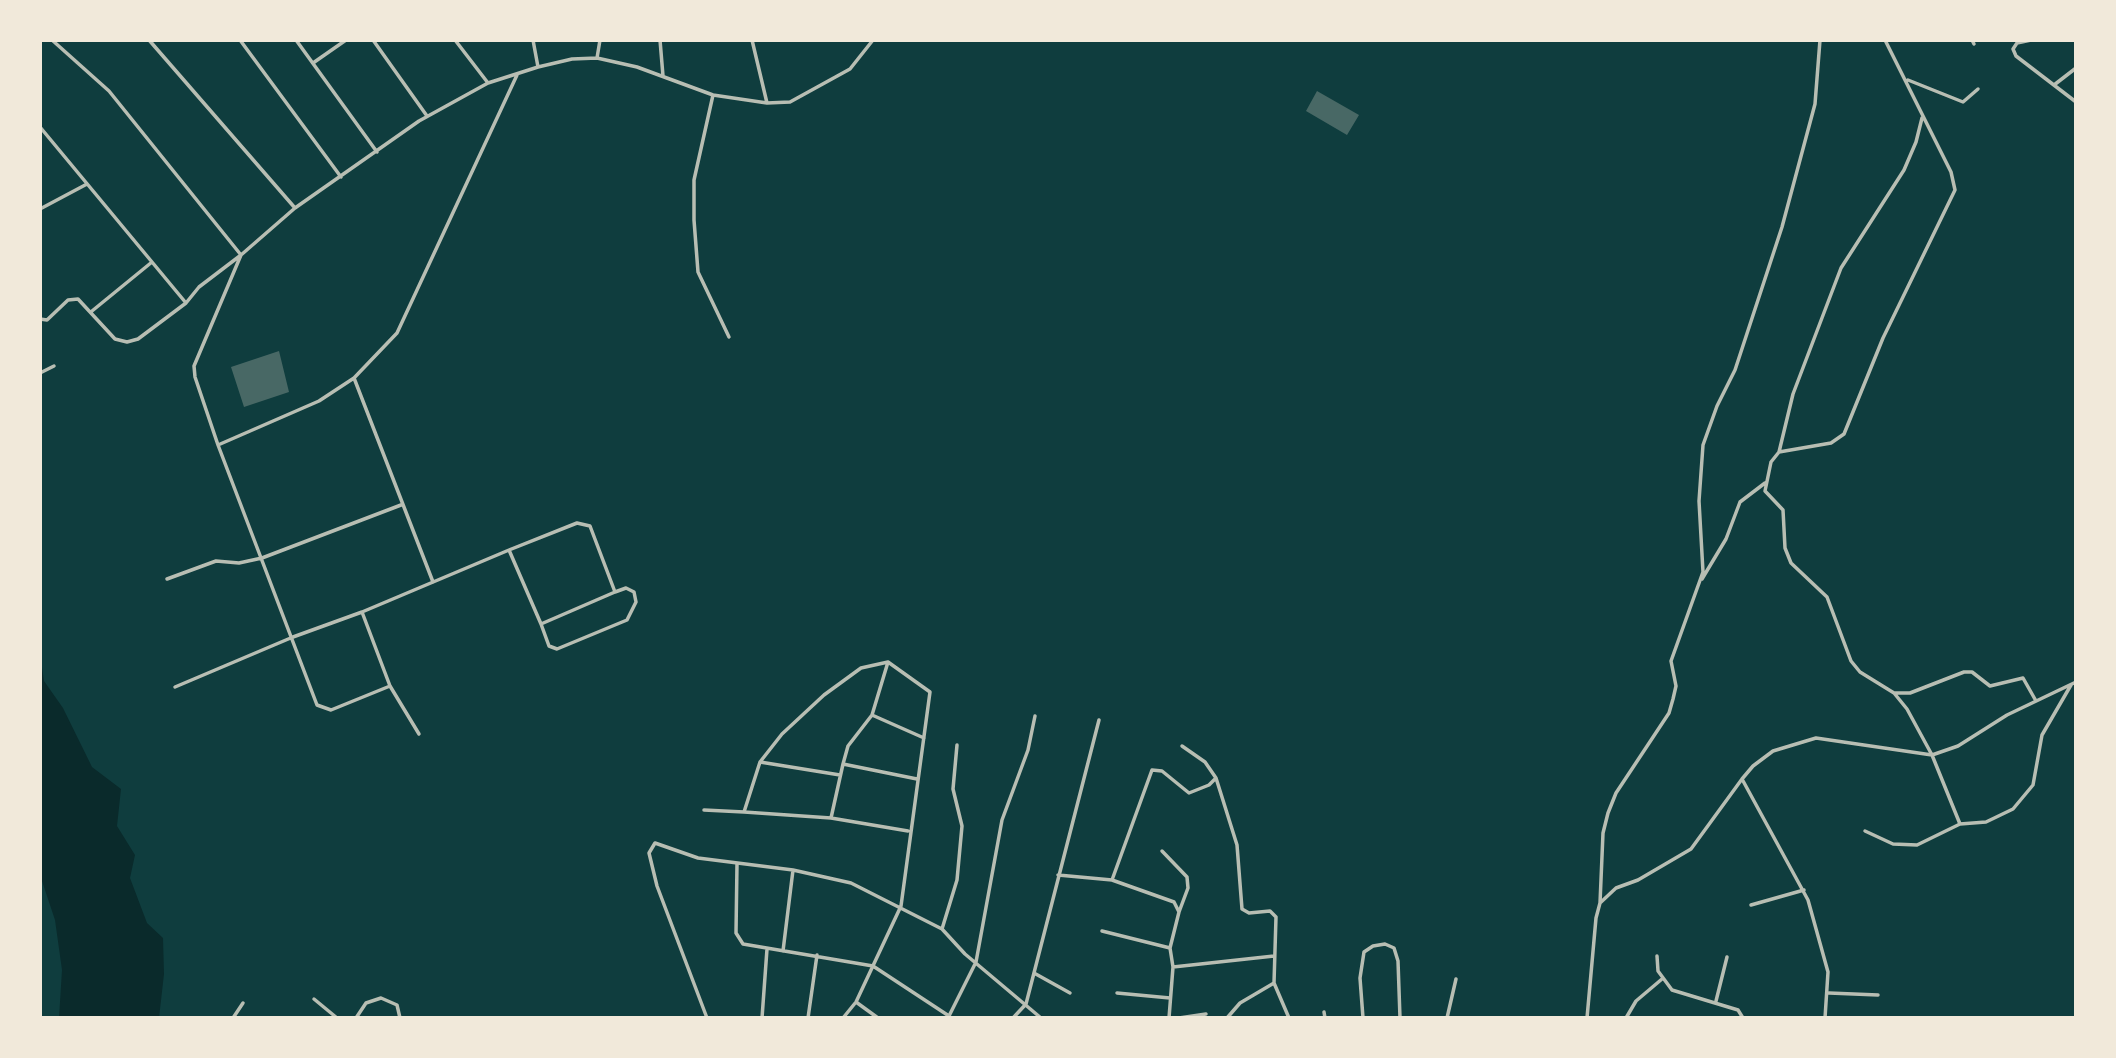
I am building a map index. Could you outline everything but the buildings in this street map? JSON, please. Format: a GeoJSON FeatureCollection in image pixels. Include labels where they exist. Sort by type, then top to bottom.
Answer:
{"type":"FeatureCollection","features":[{"type":"Feature","properties":{"kind":"street"},"geometry":{"type":"LineString","coordinates":[[52,40],[109,91],[241,256]]}},
{"type":"Feature","properties":{"kind":"street"},"geometry":{"type":"LineString","coordinates":[[149,40],[295,208]]}},
{"type":"Feature","properties":{"kind":"street"},"geometry":{"type":"LineString","coordinates":[[240,40],[341,177]]}},
{"type":"Feature","properties":{"kind":"street"},"geometry":{"type":"LineString","coordinates":[[296,40],[377,152]]}},
{"type":"Feature","properties":{"kind":"street"},"geometry":{"type":"LineString","coordinates":[[313,63],[346,40]]}},
{"type":"Feature","properties":{"kind":"street"},"geometry":{"type":"LineString","coordinates":[[373,40],[427,116]]}},
{"type":"Feature","properties":{"kind":"street"},"geometry":{"type":"LineString","coordinates":[[454,40],[488,83]]}},
{"type":"Feature","properties":{"kind":"street"},"geometry":{"type":"LineString","coordinates":[[533,40],[538,67]]}},
{"type":"Feature","properties":{"kind":"street"},"geometry":{"type":"LineString","coordinates":[[597,58],[600,40]]}},
{"type":"Feature","properties":{"kind":"street"},"geometry":{"type":"LineString","coordinates":[[660,40],[663,76]]}},
{"type":"Feature","properties":{"kind":"street"},"geometry":{"type":"LineString","coordinates":[[752,40],[767,103]]}},
{"type":"Feature","properties":{"kind":"street"},"geometry":{"type":"LineString","coordinates":[[40,319],[47,320],[73,299],[84,302],[114,339],[127,342],[138,338],[186,303],[199,287],[241,256],[295,208],[427,116],[488,83],[572,59],[597,58],[663,76],[713,95],[767,103],[790,102],[850,69],[873,40]]}},
{"type":"Feature","properties":{"kind":"street"},"geometry":{"type":"LineString","coordinates":[[1701,581],[1699,501],[1703,446],[1717,406],[1735,370],[1782,227],[1815,104],[1820,40]]}},
{"type":"Feature","properties":{"kind":"street"},"geometry":{"type":"LineString","coordinates":[[1779,452],[1831,443],[1844,433],[1883,338],[1951,201],[1954,182],[1885,40]]}},
{"type":"Feature","properties":{"kind":"street"},"geometry":{"type":"LineString","coordinates":[[2031,40],[2017,43],[2013,49],[2016,56],[2076,102]]}},
{"type":"Feature","properties":{"kind":"street"},"geometry":{"type":"LineString","coordinates":[[2054,85],[2076,68]]}},
{"type":"Feature","properties":{"kind":"street"},"geometry":{"type":"LineString","coordinates":[[218,444],[319,401],[354,379],[397,333],[517,74]]}},
{"type":"Feature","properties":{"kind":"street"},"geometry":{"type":"LineString","coordinates":[[1906,79],[1963,102],[1978,89]]}},
{"type":"Feature","properties":{"kind":"street"},"geometry":{"type":"LineString","coordinates":[[713,95],[694,180],[694,220],[698,272],[729,337]]}},
{"type":"Feature","properties":{"kind":"street"},"geometry":{"type":"LineString","coordinates":[[1922,116],[1916,142],[1904,170],[1842,268],[1793,394],[1779,452],[1771,462],[1765,483],[1768,497],[1784,515],[1786,555],[1801,575],[1827,597],[1851,661],[1860,672],[1894,692],[1907,709],[1932,755],[1960,824]]}},
{"type":"Feature","properties":{"kind":"street"},"geometry":{"type":"LineString","coordinates":[[40,127],[186,303]]}},
{"type":"Feature","properties":{"kind":"street"},"geometry":{"type":"LineString","coordinates":[[40,209],[87,184]]}},
{"type":"Feature","properties":{"kind":"street"},"geometry":{"type":"LineString","coordinates":[[241,256],[194,366],[195,377],[218,444],[293,637],[312,696],[324,710],[390,685]]}},
{"type":"Feature","properties":{"kind":"street"},"geometry":{"type":"LineString","coordinates":[[92,312],[152,262]]}},
{"type":"Feature","properties":{"kind":"street"},"geometry":{"type":"LineString","coordinates":[[40,373],[54,366]]}},
{"type":"Feature","properties":{"kind":"street"},"geometry":{"type":"LineString","coordinates":[[354,379],[433,582]]}},
{"type":"Feature","properties":{"kind":"street"},"geometry":{"type":"LineString","coordinates":[[1587,1018],[1596,918],[1600,903],[1603,833],[1608,813],[1616,793],[1669,713],[1676,686],[1671,661],[1701,581],[1727,539],[1740,502],[1765,483]]}},
{"type":"Feature","properties":{"kind":"street"},"geometry":{"type":"LineString","coordinates":[[167,579],[216,561],[239,563],[262,558],[401,505]]}},
{"type":"Feature","properties":{"kind":"street"},"geometry":{"type":"LineString","coordinates":[[175,687],[577,523],[587,524],[615,592]]}},
{"type":"Feature","properties":{"kind":"street"},"geometry":{"type":"LineString","coordinates":[[509,550],[549,646],[557,649],[627,620],[636,602],[634,592],[626,588],[541,624]]}},
{"type":"Feature","properties":{"kind":"street"},"geometry":{"type":"LineString","coordinates":[[362,612],[390,685],[419,734]]}},
{"type":"Feature","properties":{"kind":"street"},"geometry":{"type":"LineString","coordinates":[[831,818],[843,764],[853,737],[872,715],[888,662]]}},
{"type":"Feature","properties":{"kind":"street"},"geometry":{"type":"LineString","coordinates":[[744,812],[760,762],[782,734],[824,695],[861,668],[888,662],[930,692],[909,831],[901,906],[856,1002],[843,1018]]}},
{"type":"Feature","properties":{"kind":"street"},"geometry":{"type":"LineString","coordinates":[[1894,692],[1910,693],[1964,672],[1972,672],[1990,686],[2023,678],[2036,701]]}},
{"type":"Feature","properties":{"kind":"street"},"geometry":{"type":"LineString","coordinates":[[1600,903],[1616,888],[1638,880],[1691,849],[1742,779],[1753,766],[1773,751],[1816,738],[1932,755],[1958,746],[2036,701],[2074,683]]}},
{"type":"Feature","properties":{"kind":"street"},"geometry":{"type":"LineString","coordinates":[[1865,831],[1903,846],[1917,845],[1960,824],[1986,822],[2013,808],[2033,785],[2042,735],[2074,683]]}},
{"type":"Feature","properties":{"kind":"street"},"geometry":{"type":"LineString","coordinates":[[872,715],[924,738]]}},
{"type":"Feature","properties":{"kind":"street"},"geometry":{"type":"LineString","coordinates":[[737,864],[738,939],[743,944],[873,966],[948,1017],[976,962],[1002,820],[1028,750],[1035,716]]}},
{"type":"Feature","properties":{"kind":"street"},"geometry":{"type":"LineString","coordinates":[[1013,1018],[1026,1004],[1099,720]]}},
{"type":"Feature","properties":{"kind":"street"},"geometry":{"type":"LineString","coordinates":[[942,929],[957,880],[962,825],[953,789],[957,745]]}},
{"type":"Feature","properties":{"kind":"street"},"geometry":{"type":"LineString","coordinates":[[1182,747],[1205,762],[1216,778],[1237,845],[1242,909],[1249,913],[1270,911],[1276,916],[1278,926],[1274,956],[1275,983],[1289,1018]]}},
{"type":"Feature","properties":{"kind":"street"},"geometry":{"type":"LineString","coordinates":[[760,762],[840,775]]}},
{"type":"Feature","properties":{"kind":"street"},"geometry":{"type":"LineString","coordinates":[[843,764],[917,779]]}},
{"type":"Feature","properties":{"kind":"street"},"geometry":{"type":"LineString","coordinates":[[1112,880],[1153,770],[1162,771],[1189,793],[1209,785],[1216,778]]}},
{"type":"Feature","properties":{"kind":"street"},"geometry":{"type":"LineString","coordinates":[[1742,779],[1804,890],[1828,971],[1829,993],[1825,1018]]}},
{"type":"Feature","properties":{"kind":"street"},"geometry":{"type":"LineString","coordinates":[[704,810],[831,818],[909,831]]}},
{"type":"Feature","properties":{"kind":"street"},"geometry":{"type":"LineString","coordinates":[[707,1018],[664,908],[649,853],[652,846],[661,844],[698,858],[793,870],[851,883],[942,929],[1041,1018]]}},
{"type":"Feature","properties":{"kind":"street"},"geometry":{"type":"LineString","coordinates":[[1161,851],[1187,877],[1188,888],[1170,948],[1173,967],[1169,1018]]}},
{"type":"Feature","properties":{"kind":"street"},"geometry":{"type":"LineString","coordinates":[[783,951],[793,870]]}},
{"type":"Feature","properties":{"kind":"street"},"geometry":{"type":"LineString","coordinates":[[1058,875],[1112,880],[1174,902],[1179,912]]}},
{"type":"Feature","properties":{"kind":"street"},"geometry":{"type":"LineString","coordinates":[[1751,905],[1804,890]]}},
{"type":"Feature","properties":{"kind":"street"},"geometry":{"type":"LineString","coordinates":[[1102,931],[1170,948]]}},
{"type":"Feature","properties":{"kind":"street"},"geometry":{"type":"LineString","coordinates":[[1363,1018],[1360,978],[1364,952],[1373,946],[1385,944],[1394,948],[1398,961],[1400,1018]]}},
{"type":"Feature","properties":{"kind":"street"},"geometry":{"type":"LineString","coordinates":[[762,1018],[767,949]]}},
{"type":"Feature","properties":{"kind":"street"},"geometry":{"type":"LineString","coordinates":[[808,1018],[817,955]]}},
{"type":"Feature","properties":{"kind":"street"},"geometry":{"type":"LineString","coordinates":[[1173,967],[1274,956]]}},
{"type":"Feature","properties":{"kind":"street"},"geometry":{"type":"LineString","coordinates":[[1657,956],[1662,979],[1672,990],[1716,1001],[1738,1010],[1743,1018]]}},
{"type":"Feature","properties":{"kind":"street"},"geometry":{"type":"LineString","coordinates":[[1716,1001],[1727,957]]}},
{"type":"Feature","properties":{"kind":"street"},"geometry":{"type":"LineString","coordinates":[[1034,972],[1070,993]]}},
{"type":"Feature","properties":{"kind":"street"},"geometry":{"type":"LineString","coordinates":[[1447,1018],[1456,979]]}},
{"type":"Feature","properties":{"kind":"street"},"geometry":{"type":"LineString","coordinates":[[1626,1018],[1636,1001],[1662,979]]}},
{"type":"Feature","properties":{"kind":"street"},"geometry":{"type":"LineString","coordinates":[[1227,1018],[1240,1003],[1275,983]]}},
{"type":"Feature","properties":{"kind":"street"},"geometry":{"type":"LineString","coordinates":[[1117,993],[1170,998]]}},
{"type":"Feature","properties":{"kind":"street"},"geometry":{"type":"LineString","coordinates":[[1829,993],[1878,995]]}},
{"type":"Feature","properties":{"kind":"street"},"geometry":{"type":"LineString","coordinates":[[356,1018],[366,1003],[381,998],[397,1005],[400,1018]]}},
{"type":"Feature","properties":{"kind":"street"},"geometry":{"type":"LineString","coordinates":[[314,999],[337,1018]]}},
{"type":"Feature","properties":{"kind":"street"},"geometry":{"type":"LineString","coordinates":[[856,1002],[878,1018]]}},
{"type":"Feature","properties":{"kind":"street"},"geometry":{"type":"LineString","coordinates":[[233,1018],[243,1003]]}},
{"type":"Feature","properties":{"kind":"street"},"geometry":{"type":"LineString","coordinates":[[1179,1018],[1206,1014]]}},
{"type":"Feature","properties":{"kind":"water"},"geometry":{"type":"Polygon","coordinates":[[[40,654],[44,681],[63,708],[92,767],[121,789],[117,826],[135,855],[130,878],[147,923],[163,938],[164,974],[159,1018],[59,1018],[62,970],[55,920],[40,875],[40,654]]]}}]}
